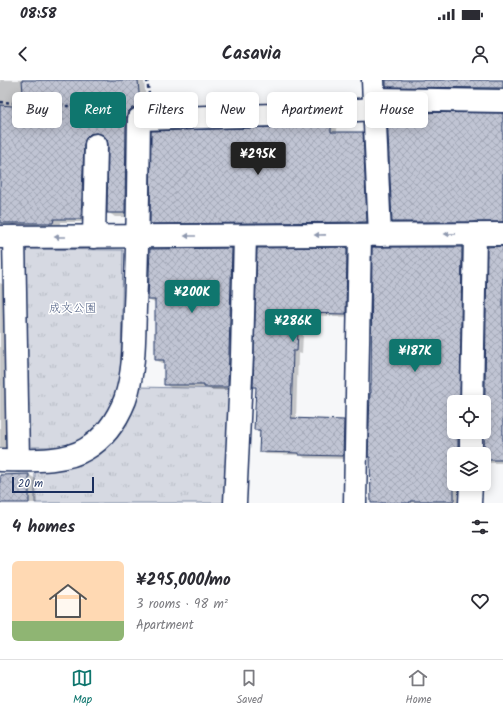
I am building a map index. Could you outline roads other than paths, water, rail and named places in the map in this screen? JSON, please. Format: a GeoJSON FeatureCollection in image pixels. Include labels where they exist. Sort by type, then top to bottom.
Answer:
{"type":"FeatureCollection","features":[{"type":"Feature","properties":{"kind":"street"},"geometry":{"type":"LineString","coordinates":[[365,98],[274,115],[139,119],[138,236],[132,366],[125,400],[114,422],[103,437],[86,450],[70,456],[52,459],[9,460],[7,237],[94,237],[138,236],[503,234]]}},
{"type":"Feature","properties":{"kind":"street"},"geometry":{"type":"LineString","coordinates":[[428,98],[503,101]]}},
{"type":"Feature","properties":{"kind":"street"},"geometry":{"type":"LineString","coordinates":[[355,503],[370,235],[373,128]]}},
{"type":"Feature","properties":{"kind":"street"},"geometry":{"type":"LineString","coordinates":[[94,237],[96,145]]}},
{"type":"Feature","properties":{"kind":"street"},"geometry":{"type":"LineString","coordinates":[[472,395],[475,234]]}},
{"type":"Feature","properties":{"kind":"street"},"geometry":{"type":"LineString","coordinates":[[235,503],[246,236]]}},
{"type":"Feature","properties":{"kind":"street"},"geometry":{"type":"LineString","coordinates":[[470,503],[471,491]]}},
{"type":"Feature","properties":{"kind":"park label","name":"成文公園"},"geometry":{"type":"Point","coordinates":[73,308]}}]}
